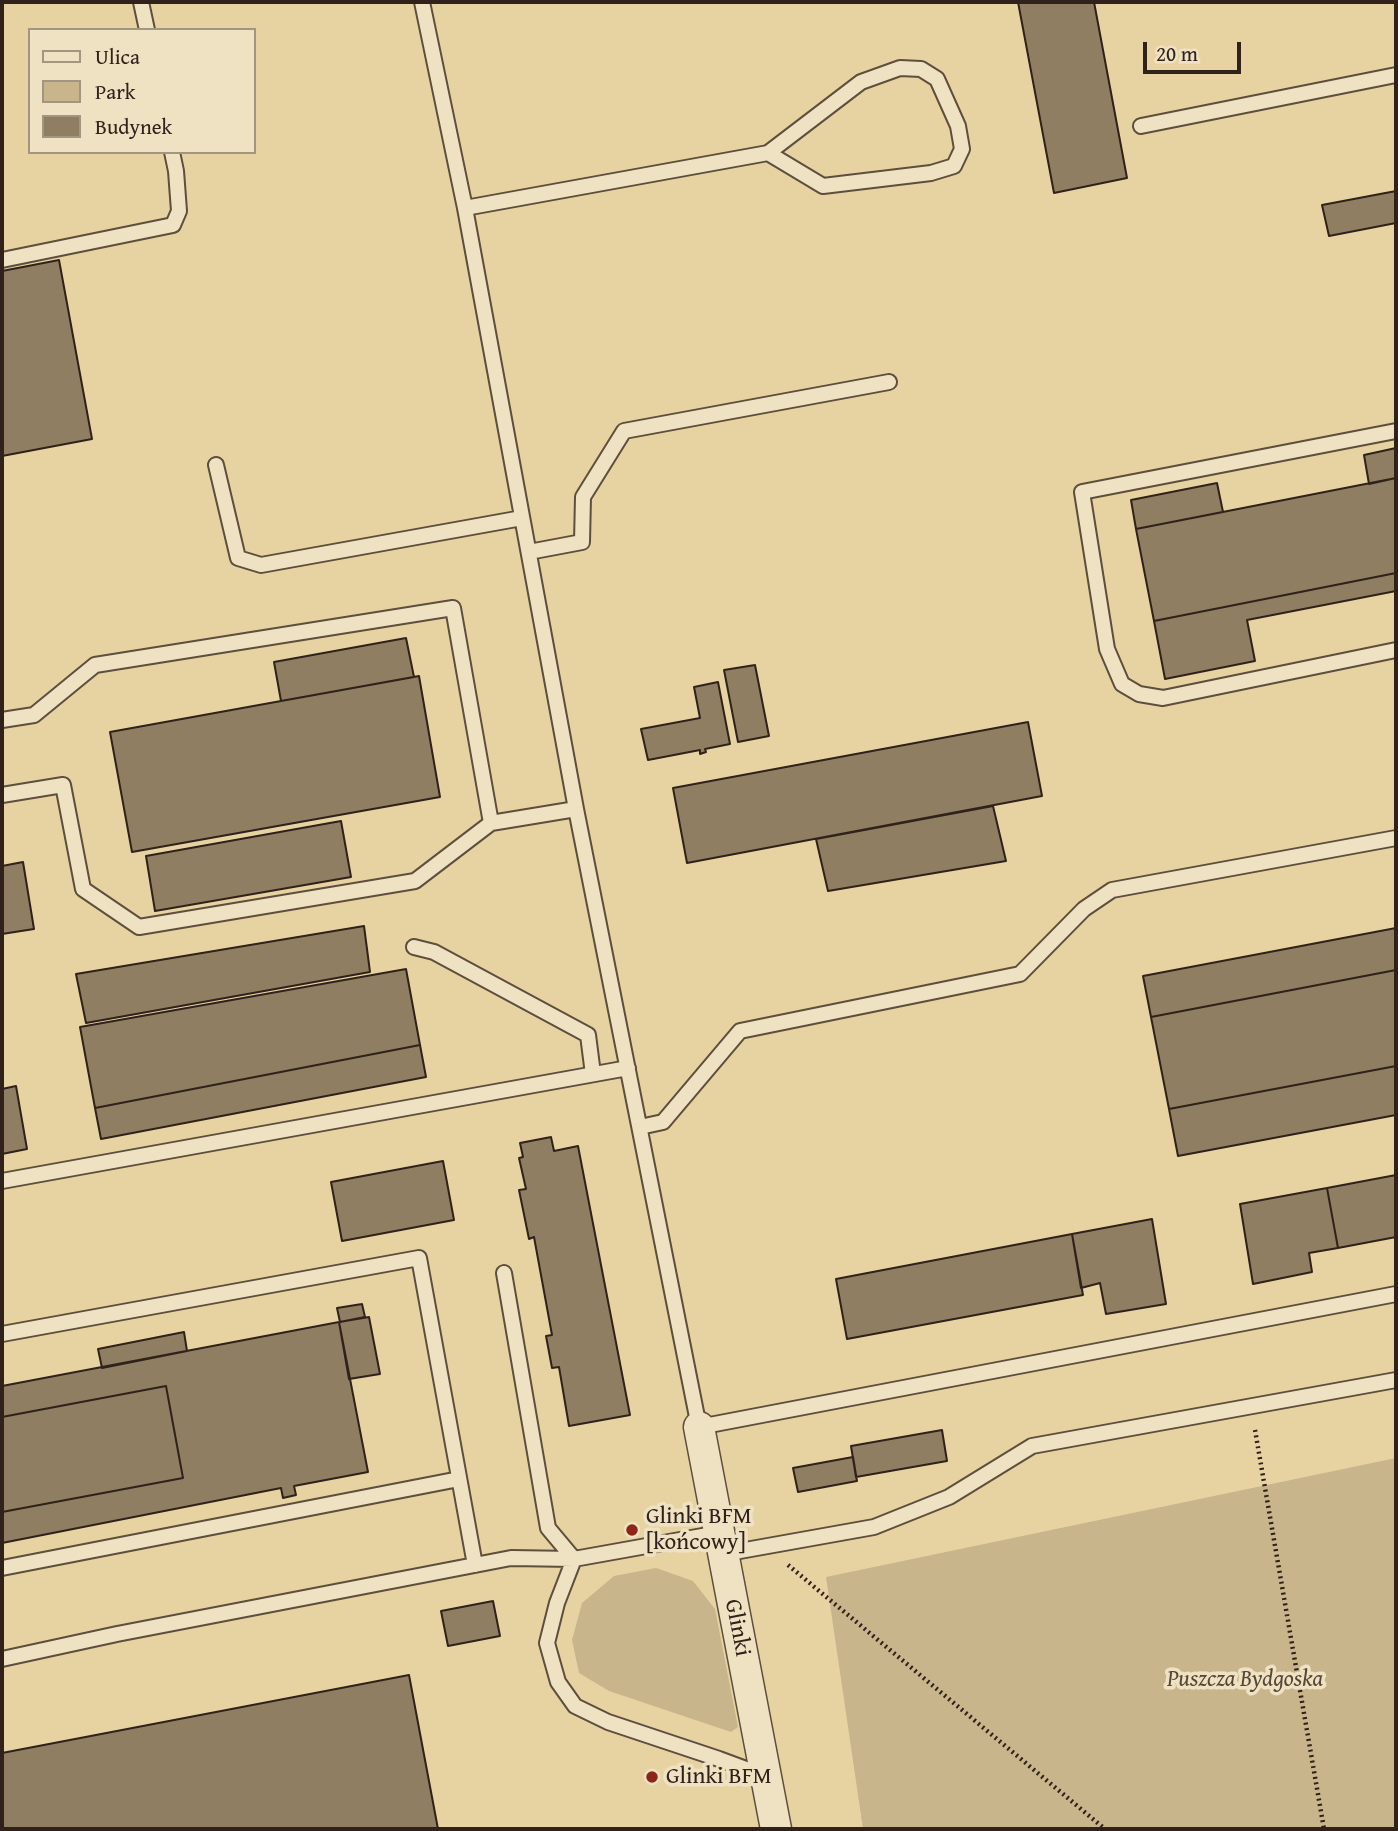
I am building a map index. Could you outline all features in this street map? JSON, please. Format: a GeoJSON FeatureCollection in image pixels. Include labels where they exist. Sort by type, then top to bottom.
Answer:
{"type":"FeatureCollection","features":[{"type":"Feature","properties":{"kind":"street","name":"Glinki"},"geometry":{"type":"LineString","coordinates":[[699,1427],[776,1829]]}},
{"type":"Feature","properties":{"kind":"lane"},"geometry":{"type":"LineString","coordinates":[[141,2],[147,28]]}},
{"type":"Feature","properties":{"kind":"lane"},"geometry":{"type":"LineString","coordinates":[[422,2],[465,208],[576,809],[699,1427],[1396,1294]]}},
{"type":"Feature","properties":{"kind":"lane"},"geometry":{"type":"LineString","coordinates":[[465,208],[768,153],[861,82],[900,68],[921,69],[937,79],[958,126],[962,149],[954,166],[931,173],[823,186],[768,153]]}},
{"type":"Feature","properties":{"kind":"lane"},"geometry":{"type":"LineString","coordinates":[[1141,126],[1396,75]]}},
{"type":"Feature","properties":{"kind":"lane"},"geometry":{"type":"LineString","coordinates":[[2,260],[173,225],[179,211],[172,154]]}},
{"type":"Feature","properties":{"kind":"lane"},"geometry":{"type":"LineString","coordinates":[[529,552],[582,542],[583,497],[624,431],[889,382]]}},
{"type":"Feature","properties":{"kind":"lane"},"geometry":{"type":"LineString","coordinates":[[1396,431],[1082,492],[1107,649],[1122,684],[1139,694],[1163,698],[1396,650]]}},
{"type":"Feature","properties":{"kind":"lane"},"geometry":{"type":"LineString","coordinates":[[216,465],[238,558],[261,565],[522,518]]}},
{"type":"Feature","properties":{"kind":"lane"},"geometry":{"type":"LineString","coordinates":[[2,720],[34,715],[95,665],[453,608],[491,823]]}},
{"type":"Feature","properties":{"kind":"lane"},"geometry":{"type":"LineString","coordinates":[[2,795],[63,785],[83,889],[139,928],[415,881],[491,823],[576,809]]}},
{"type":"Feature","properties":{"kind":"lane"},"geometry":{"type":"LineString","coordinates":[[640,1127],[663,1122],[740,1031],[1020,974],[1084,909],[1112,890],[1396,838]]}},
{"type":"Feature","properties":{"kind":"lane"},"geometry":{"type":"LineString","coordinates":[[414,947],[434,952],[589,1035],[593,1074]]}},
{"type":"Feature","properties":{"kind":"lane"},"geometry":{"type":"LineString","coordinates":[[2,1181],[628,1068]]}},
{"type":"Feature","properties":{"kind":"lane"},"geometry":{"type":"LineString","coordinates":[[2,1334],[419,1258],[475,1565]]}},
{"type":"Feature","properties":{"kind":"lane"},"geometry":{"type":"LineString","coordinates":[[504,1273],[548,1528],[574,1559]]}},
{"type":"Feature","properties":{"kind":"lane"},"geometry":{"type":"LineString","coordinates":[[2,1659],[117,1634],[511,1558],[574,1559],[721,1544],[766,1547],[874,1527],[949,1497],[1032,1446],[1396,1380]]}},
{"type":"Feature","properties":{"kind":"lane"},"geometry":{"type":"LineString","coordinates":[[2,1568],[459,1479]]}},
{"type":"Feature","properties":{"kind":"lane"},"geometry":{"type":"LineString","coordinates":[[574,1559],[557,1603],[547,1643],[558,1682],[575,1706],[608,1722],[765,1776]]}},
{"type":"Feature","properties":{"kind":"path"},"geometry":{"type":"LineString","coordinates":[[1251,1407],[1324,1829]]}},
{"type":"Feature","properties":{"kind":"path"},"geometry":{"type":"LineString","coordinates":[[766,1547],[1105,1829]]}},
{"type":"Feature","properties":{"kind":"green space","name":"Puszcza Bydgoska"},"geometry":{"type":"Polygon","coordinates":[[[1396,1458],[1396,1829],[863,1829],[826,1577],[1396,1458]]]}},
{"type":"Feature","properties":{"kind":"green space"},"geometry":{"type":"Polygon","coordinates":[[[656,1568],[693,1581],[715,1609],[738,1727],[731,1732],[609,1691],[579,1673],[572,1640],[582,1603],[614,1576],[656,1568]]]}},
{"type":"Feature","properties":{"kind":"building"},"geometry":{"type":"Polygon","coordinates":[[[1018,2],[1094,2],[1127,178],[1054,193],[1018,2]]]}},
{"type":"Feature","properties":{"kind":"building"},"geometry":{"type":"Polygon","coordinates":[[[1396,191],[1396,223],[1329,236],[1322,205],[1396,191]]]}},
{"type":"Feature","properties":{"kind":"building"},"geometry":{"type":"Polygon","coordinates":[[[59,260],[92,439],[2,456],[2,271],[59,260]]]}},
{"type":"Feature","properties":{"kind":"building"},"geometry":{"type":"Polygon","coordinates":[[[1396,448],[1396,478],[1369,484],[1364,455],[1396,448]]]}},
{"type":"Feature","properties":{"kind":"building"},"geometry":{"type":"Polygon","coordinates":[[[1396,478],[1396,573],[1154,621],[1136,529],[1396,478]]]}},
{"type":"Feature","properties":{"kind":"building"},"geometry":{"type":"Polygon","coordinates":[[[1217,483],[1223,512],[1136,529],[1131,500],[1217,483]]]}},
{"type":"Feature","properties":{"kind":"building"},"geometry":{"type":"Polygon","coordinates":[[[1396,573],[1396,591],[1247,620],[1255,661],[1165,679],[1154,621],[1396,573]]]}},
{"type":"Feature","properties":{"kind":"building"},"geometry":{"type":"Polygon","coordinates":[[[406,638],[414,677],[281,701],[274,662],[406,638]]]}},
{"type":"Feature","properties":{"kind":"building"},"geometry":{"type":"Polygon","coordinates":[[[755,665],[769,736],[738,742],[724,670],[755,665]]]}},
{"type":"Feature","properties":{"kind":"building"},"geometry":{"type":"Polygon","coordinates":[[[419,676],[440,797],[132,852],[110,732],[419,676]]]}},
{"type":"Feature","properties":{"kind":"building"},"geometry":{"type":"Polygon","coordinates":[[[718,682],[730,744],[705,749],[706,752],[700,754],[700,750],[648,760],[641,729],[700,718],[694,687],[718,682]]]}},
{"type":"Feature","properties":{"kind":"building"},"geometry":{"type":"Polygon","coordinates":[[[1028,722],[1042,796],[687,863],[673,788],[1028,722]]]}},
{"type":"Feature","properties":{"kind":"building"},"geometry":{"type":"Polygon","coordinates":[[[993,806],[1006,861],[828,891],[816,839],[993,806]]]}},
{"type":"Feature","properties":{"kind":"building"},"geometry":{"type":"Polygon","coordinates":[[[341,821],[351,877],[155,911],[146,856],[341,821]]]}},
{"type":"Feature","properties":{"kind":"building"},"geometry":{"type":"Polygon","coordinates":[[[23,862],[34,929],[2,934],[2,866],[23,862]]]}},
{"type":"Feature","properties":{"kind":"building"},"geometry":{"type":"Polygon","coordinates":[[[364,926],[370,972],[86,1023],[76,974],[364,926]]]}},
{"type":"Feature","properties":{"kind":"building"},"geometry":{"type":"Polygon","coordinates":[[[1396,928],[1396,970],[1151,1017],[1143,976],[1396,928]]]}},
{"type":"Feature","properties":{"kind":"building"},"geometry":{"type":"Polygon","coordinates":[[[406,969],[420,1045],[95,1108],[80,1027],[406,969]]]}},
{"type":"Feature","properties":{"kind":"building"},"geometry":{"type":"Polygon","coordinates":[[[1396,970],[1396,1066],[1169,1109],[1151,1017],[1396,970]]]}},
{"type":"Feature","properties":{"kind":"building"},"geometry":{"type":"Polygon","coordinates":[[[420,1045],[426,1077],[101,1139],[95,1108],[420,1045]]]}},
{"type":"Feature","properties":{"kind":"building"},"geometry":{"type":"Polygon","coordinates":[[[1396,1066],[1396,1115],[1178,1156],[1169,1109],[1396,1066]]]}},
{"type":"Feature","properties":{"kind":"building"},"geometry":{"type":"Polygon","coordinates":[[[16,1086],[27,1149],[2,1154],[2,1089],[16,1086]]]}},
{"type":"Feature","properties":{"kind":"building"},"geometry":{"type":"Polygon","coordinates":[[[551,1137],[554,1151],[578,1146],[630,1415],[569,1426],[559,1367],[552,1368],[546,1336],[552,1335],[534,1237],[529,1239],[519,1190],[526,1189],[519,1158],[523,1157],[520,1143],[551,1137]]]}},
{"type":"Feature","properties":{"kind":"building"},"geometry":{"type":"Polygon","coordinates":[[[443,1161],[454,1220],[342,1241],[331,1182],[443,1161]]]}},
{"type":"Feature","properties":{"kind":"building"},"geometry":{"type":"Polygon","coordinates":[[[1396,1175],[1396,1237],[1338,1248],[1327,1188],[1396,1175]]]}},
{"type":"Feature","properties":{"kind":"building"},"geometry":{"type":"Polygon","coordinates":[[[1327,1188],[1338,1248],[1309,1253],[1312,1272],[1253,1284],[1240,1204],[1327,1188]]]}},
{"type":"Feature","properties":{"kind":"building"},"geometry":{"type":"Polygon","coordinates":[[[1152,1219],[1166,1304],[1106,1314],[1100,1283],[1081,1288],[1072,1234],[1152,1219]]]}},
{"type":"Feature","properties":{"kind":"building"},"geometry":{"type":"Polygon","coordinates":[[[1072,1234],[1083,1295],[847,1339],[836,1279],[1072,1234]]]}},
{"type":"Feature","properties":{"kind":"building"},"geometry":{"type":"Polygon","coordinates":[[[362,1304],[365,1317],[340,1322],[337,1308],[362,1304]]]}},
{"type":"Feature","properties":{"kind":"building"},"geometry":{"type":"Polygon","coordinates":[[[369,1317],[380,1374],[349,1379],[339,1322],[369,1317]]]}},
{"type":"Feature","properties":{"kind":"building"},"geometry":{"type":"Polygon","coordinates":[[[339,1322],[368,1472],[294,1486],[296,1495],[283,1498],[281,1488],[2,1543],[2,1512],[183,1478],[166,1386],[2,1417],[2,1386],[339,1322]]]}},
{"type":"Feature","properties":{"kind":"building"},"geometry":{"type":"Polygon","coordinates":[[[184,1332],[187,1351],[102,1368],[98,1349],[184,1332]]]}},
{"type":"Feature","properties":{"kind":"building"},"geometry":{"type":"Polygon","coordinates":[[[166,1386],[183,1478],[2,1512],[2,1417],[166,1386]]]}},
{"type":"Feature","properties":{"kind":"building"},"geometry":{"type":"Polygon","coordinates":[[[942,1430],[947,1461],[856,1477],[851,1446],[942,1430]]]}},
{"type":"Feature","properties":{"kind":"building"},"geometry":{"type":"Polygon","coordinates":[[[853,1457],[857,1481],[798,1492],[793,1468],[853,1457]]]}},
{"type":"Feature","properties":{"kind":"building"},"geometry":{"type":"Polygon","coordinates":[[[493,1601],[500,1636],[448,1646],[441,1611],[493,1601]]]}},
{"type":"Feature","properties":{"kind":"building"},"geometry":{"type":"Polygon","coordinates":[[[409,1675],[438,1829],[2,1829],[2,1753],[409,1675]]]}},
{"type":"Feature","properties":{"kind":"place","name":"Glinki BFM [końcowy]"},"geometry":{"type":"Point","coordinates":[632,1530]}},
{"type":"Feature","properties":{"kind":"place","name":"Glinki BFM"},"geometry":{"type":"Point","coordinates":[652,1777]}}]}
